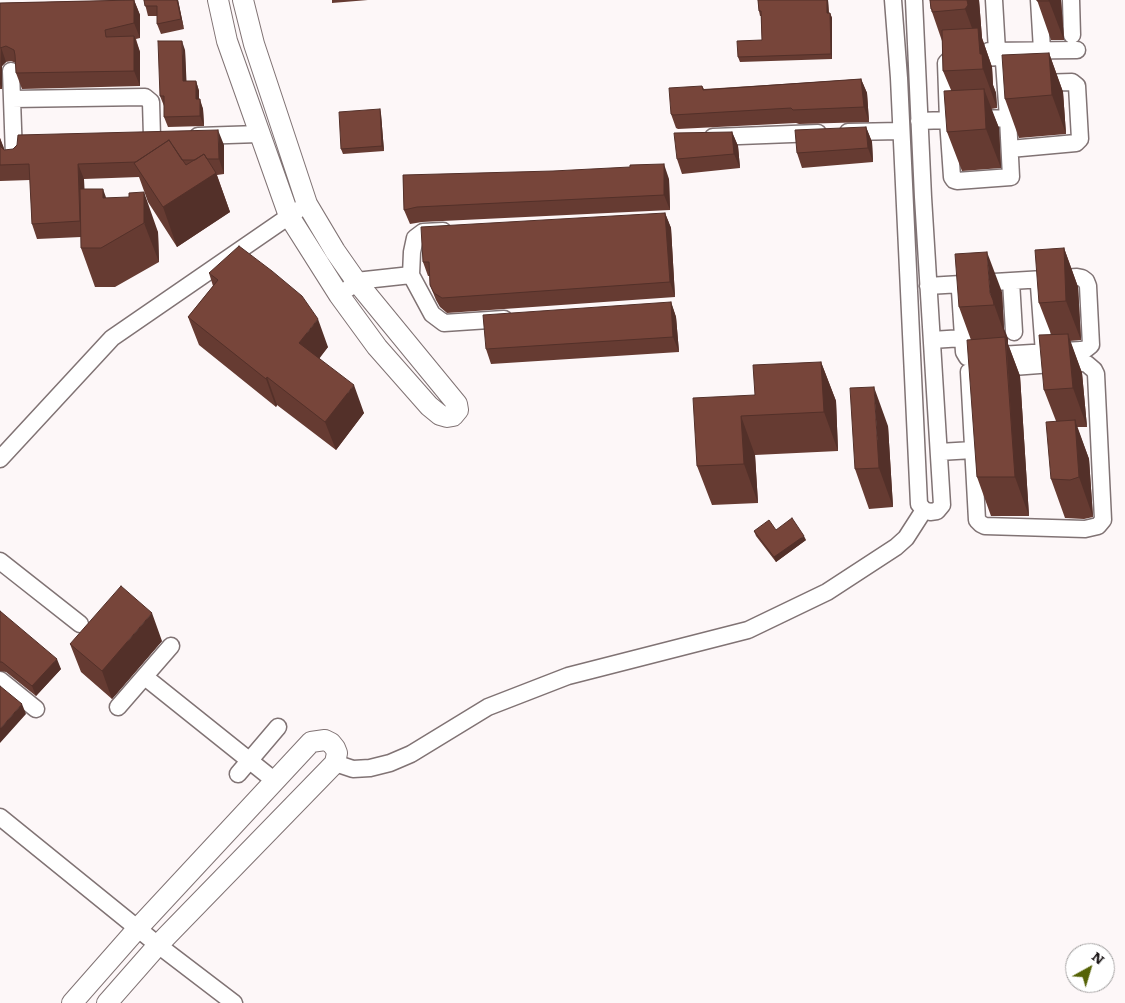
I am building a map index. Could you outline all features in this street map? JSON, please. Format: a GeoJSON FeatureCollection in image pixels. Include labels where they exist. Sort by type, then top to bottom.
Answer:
{"type":"FeatureCollection","features":[{"type":"Feature","properties":{"kind":"street"},"geometry":{"type":"LineString","coordinates":[[218,0],[227,41],[289,216],[339,295],[377,347],[429,406],[440,415],[453,416],[457,413],[457,404],[356,281],[335,251],[307,204],[252,35],[243,0]]}},
{"type":"Feature","properties":{"kind":"street"},"geometry":{"type":"LineString","coordinates":[[893,0],[919,504],[924,510],[933,512],[937,511],[942,505],[928,286],[914,0]]}},
{"type":"Feature","properties":{"kind":"street"},"geometry":{"type":"LineString","coordinates":[[994,0],[996,51]]}},
{"type":"Feature","properties":{"kind":"street"},"geometry":{"type":"LineString","coordinates":[[1039,0],[1042,50]]}},
{"type":"Feature","properties":{"kind":"street"},"geometry":{"type":"LineString","coordinates":[[959,51],[1042,50],[1074,43],[1071,0]]}},
{"type":"Feature","properties":{"kind":"street"},"geometry":{"type":"LineString","coordinates":[[227,41],[252,35]]}},
{"type":"Feature","properties":{"kind":"street"},"geometry":{"type":"LineString","coordinates":[[998,57],[1004,62],[1005,85],[1012,175],[1009,178],[954,180],[952,177],[948,120],[946,66],[949,60],[998,57]]}},
{"type":"Feature","properties":{"kind":"street"},"geometry":{"type":"LineString","coordinates":[[11,71],[14,148],[33,140]]}},
{"type":"Feature","properties":{"kind":"street"},"geometry":{"type":"LineString","coordinates":[[1005,85],[1072,82],[1077,86],[1079,142],[1056,146],[1010,149]]}},
{"type":"Feature","properties":{"kind":"street"},"geometry":{"type":"LineString","coordinates":[[12,100],[148,98],[151,102],[152,137]]}},
{"type":"Feature","properties":{"kind":"street"},"geometry":{"type":"LineString","coordinates":[[919,121],[1008,118]]}},
{"type":"Feature","properties":{"kind":"street"},"geometry":{"type":"LineString","coordinates":[[702,137],[901,131]]}},
{"type":"Feature","properties":{"kind":"street"},"geometry":{"type":"LineString","coordinates":[[132,138],[259,134]]}},
{"type":"Feature","properties":{"kind":"street"},"geometry":{"type":"LineString","coordinates":[[0,459],[112,338],[307,204]]}},
{"type":"Feature","properties":{"kind":"street"},"geometry":{"type":"LineString","coordinates":[[462,230],[423,232],[415,238],[411,275],[432,314],[444,324],[519,318]]}},
{"type":"Feature","properties":{"kind":"street"},"geometry":{"type":"LineString","coordinates":[[339,295],[356,281],[411,275]]}},
{"type":"Feature","properties":{"kind":"street"},"geometry":{"type":"LineString","coordinates":[[928,286],[959,284],[1011,281],[1039,279],[1077,277],[1086,282],[1088,286],[1091,345],[1081,350],[967,357],[964,352],[959,284]]}},
{"type":"Feature","properties":{"kind":"street"},"geometry":{"type":"LineString","coordinates":[[1039,279],[1044,353]]}},
{"type":"Feature","properties":{"kind":"street"},"geometry":{"type":"LineString","coordinates":[[1011,281],[1014,332]]}},
{"type":"Feature","properties":{"kind":"street"},"geometry":{"type":"LineString","coordinates":[[932,340],[963,338]]}},
{"type":"Feature","properties":{"kind":"street"},"geometry":{"type":"LineString","coordinates":[[1079,362],[1087,364],[1096,374],[1104,520],[1098,526],[1085,529],[985,526],[980,524],[977,520],[973,450],[968,375],[971,371],[1079,362]]}},
{"type":"Feature","properties":{"kind":"street"},"geometry":{"type":"LineString","coordinates":[[939,452],[973,450]]}},
{"type":"Feature","properties":{"kind":"street"},"geometry":{"type":"LineString","coordinates":[[336,762],[353,769],[370,768],[390,763],[411,754],[488,707],[568,676],[748,630],[827,592],[888,552],[906,538],[924,510]]}},
{"type":"Feature","properties":{"kind":"street"},"geometry":{"type":"LineString","coordinates":[[0,561],[80,624]]}},
{"type":"Feature","properties":{"kind":"street"},"geometry":{"type":"LineString","coordinates":[[118,707],[171,646]]}},
{"type":"Feature","properties":{"kind":"street"},"geometry":{"type":"LineString","coordinates":[[145,677],[275,781]]}},
{"type":"Feature","properties":{"kind":"street"},"geometry":{"type":"LineString","coordinates":[[0,680],[36,709]]}},
{"type":"Feature","properties":{"kind":"street"},"geometry":{"type":"LineString","coordinates":[[238,774],[278,727]]}},
{"type":"Feature","properties":{"kind":"street"},"geometry":{"type":"LineString","coordinates":[[72,1003],[138,928],[311,742],[325,740],[330,743],[337,753],[336,762],[158,945],[107,1003]]}},
{"type":"Feature","properties":{"kind":"street"},"geometry":{"type":"LineString","coordinates":[[0,817],[158,945],[234,1003]]}},
{"type":"Feature","properties":{"kind":"building"},"geometry":{"type":"Polygon","coordinates":[[[134,0],[134,23],[105,30],[106,37],[134,36],[134,71],[16,73],[14,50],[6,46],[0,48],[0,3],[134,0]]]}},
{"type":"Feature","properties":{"kind":"building"},"geometry":{"type":"Polygon","coordinates":[[[144,0],[177,0],[181,19],[157,24],[157,6],[145,6],[144,0]]]}},
{"type":"Feature","properties":{"kind":"building"},"geometry":{"type":"Polygon","coordinates":[[[758,0],[827,0],[827,13],[830,13],[831,54],[738,57],[737,41],[762,40],[761,11],[759,11],[758,0]]]}},
{"type":"Feature","properties":{"kind":"building"},"geometry":{"type":"Polygon","coordinates":[[[930,0],[967,0],[968,5],[965,9],[932,12],[930,0]]]}},
{"type":"Feature","properties":{"kind":"building"},"geometry":{"type":"Polygon","coordinates":[[[978,28],[983,69],[943,71],[942,30],[978,28]]]}},
{"type":"Feature","properties":{"kind":"building"},"geometry":{"type":"Polygon","coordinates":[[[158,41],[182,41],[183,81],[196,81],[196,99],[200,99],[200,116],[164,117],[164,96],[160,96],[158,41]]]}},
{"type":"Feature","properties":{"kind":"building"},"geometry":{"type":"Polygon","coordinates":[[[1049,53],[1052,95],[1005,99],[1002,55],[1049,53]]]}},
{"type":"Feature","properties":{"kind":"building"},"geometry":{"type":"Polygon","coordinates":[[[861,79],[864,107],[793,110],[791,108],[671,114],[669,88],[702,86],[703,90],[861,79]]]}},
{"type":"Feature","properties":{"kind":"building"},"geometry":{"type":"Polygon","coordinates":[[[984,89],[986,129],[947,132],[944,91],[984,89]]]}},
{"type":"Feature","properties":{"kind":"building"},"geometry":{"type":"Polygon","coordinates":[[[380,109],[382,146],[341,149],[339,112],[380,109]]]}},
{"type":"Feature","properties":{"kind":"building"},"geometry":{"type":"Polygon","coordinates":[[[866,127],[868,148],[797,153],[795,130],[866,127]]]}},
{"type":"Feature","properties":{"kind":"building"},"geometry":{"type":"Polygon","coordinates":[[[218,130],[219,159],[207,159],[204,154],[195,160],[182,160],[169,140],[136,162],[78,164],[80,221],[32,224],[29,164],[0,165],[0,146],[4,150],[13,149],[17,145],[18,135],[218,130]]]}},
{"type":"Feature","properties":{"kind":"building"},"geometry":{"type":"Polygon","coordinates":[[[732,132],[734,154],[677,159],[674,133],[732,132]]]}},
{"type":"Feature","properties":{"kind":"building"},"geometry":{"type":"Polygon","coordinates":[[[169,140],[186,165],[204,154],[216,173],[163,207],[134,163],[169,140]]]}},
{"type":"Feature","properties":{"kind":"building"},"geometry":{"type":"Polygon","coordinates":[[[664,164],[664,195],[417,207],[404,210],[403,175],[553,171],[664,164]]]}},
{"type":"Feature","properties":{"kind":"building"},"geometry":{"type":"Polygon","coordinates":[[[80,189],[103,189],[103,198],[129,197],[129,193],[144,192],[144,223],[101,248],[81,248],[80,189]]]}},
{"type":"Feature","properties":{"kind":"building"},"geometry":{"type":"Polygon","coordinates":[[[665,213],[670,282],[442,298],[434,293],[430,285],[429,262],[423,262],[421,227],[665,213]]]}},
{"type":"Feature","properties":{"kind":"building"},"geometry":{"type":"Polygon","coordinates":[[[239,246],[302,296],[318,319],[299,343],[354,385],[325,422],[267,377],[266,379],[188,317],[218,280],[209,273],[239,246]]]}},
{"type":"Feature","properties":{"kind":"building"},"geometry":{"type":"Polygon","coordinates":[[[1064,248],[1066,301],[1039,303],[1035,250],[1064,248]]]}},
{"type":"Feature","properties":{"kind":"building"},"geometry":{"type":"Polygon","coordinates":[[[987,252],[990,293],[994,305],[959,307],[955,254],[987,252]]]}},
{"type":"Feature","properties":{"kind":"building"},"geometry":{"type":"Polygon","coordinates":[[[671,302],[673,337],[486,349],[483,315],[671,302]]]}},
{"type":"Feature","properties":{"kind":"building"},"geometry":{"type":"Polygon","coordinates":[[[1068,334],[1073,388],[1044,390],[1039,335],[1068,334]]]}},
{"type":"Feature","properties":{"kind":"building"},"geometry":{"type":"Polygon","coordinates":[[[1005,337],[1015,477],[977,477],[967,340],[1005,337]]]}},
{"type":"Feature","properties":{"kind":"building"},"geometry":{"type":"Polygon","coordinates":[[[821,362],[824,412],[741,416],[744,464],[697,466],[693,398],[755,395],[753,365],[821,362]]]}},
{"type":"Feature","properties":{"kind":"building"},"geometry":{"type":"Polygon","coordinates":[[[874,387],[879,468],[855,469],[850,388],[874,387]]]}},
{"type":"Feature","properties":{"kind":"building"},"geometry":{"type":"Polygon","coordinates":[[[1075,420],[1079,477],[1070,480],[1051,479],[1046,422],[1075,420]]]}},
{"type":"Feature","properties":{"kind":"building"},"geometry":{"type":"Polygon","coordinates":[[[792,518],[804,536],[774,557],[754,531],[769,520],[776,530],[792,518]]]}},
{"type":"Feature","properties":{"kind":"building"},"geometry":{"type":"Polygon","coordinates":[[[121,586],[152,613],[102,671],[70,644],[121,586]]]}},
{"type":"Feature","properties":{"kind":"building"},"geometry":{"type":"Polygon","coordinates":[[[0,611],[57,659],[32,686],[0,662],[0,611]]]}},
{"type":"Feature","properties":{"kind":"building"},"geometry":{"type":"Polygon","coordinates":[[[0,686],[22,704],[0,729],[0,686]]]}}]}
